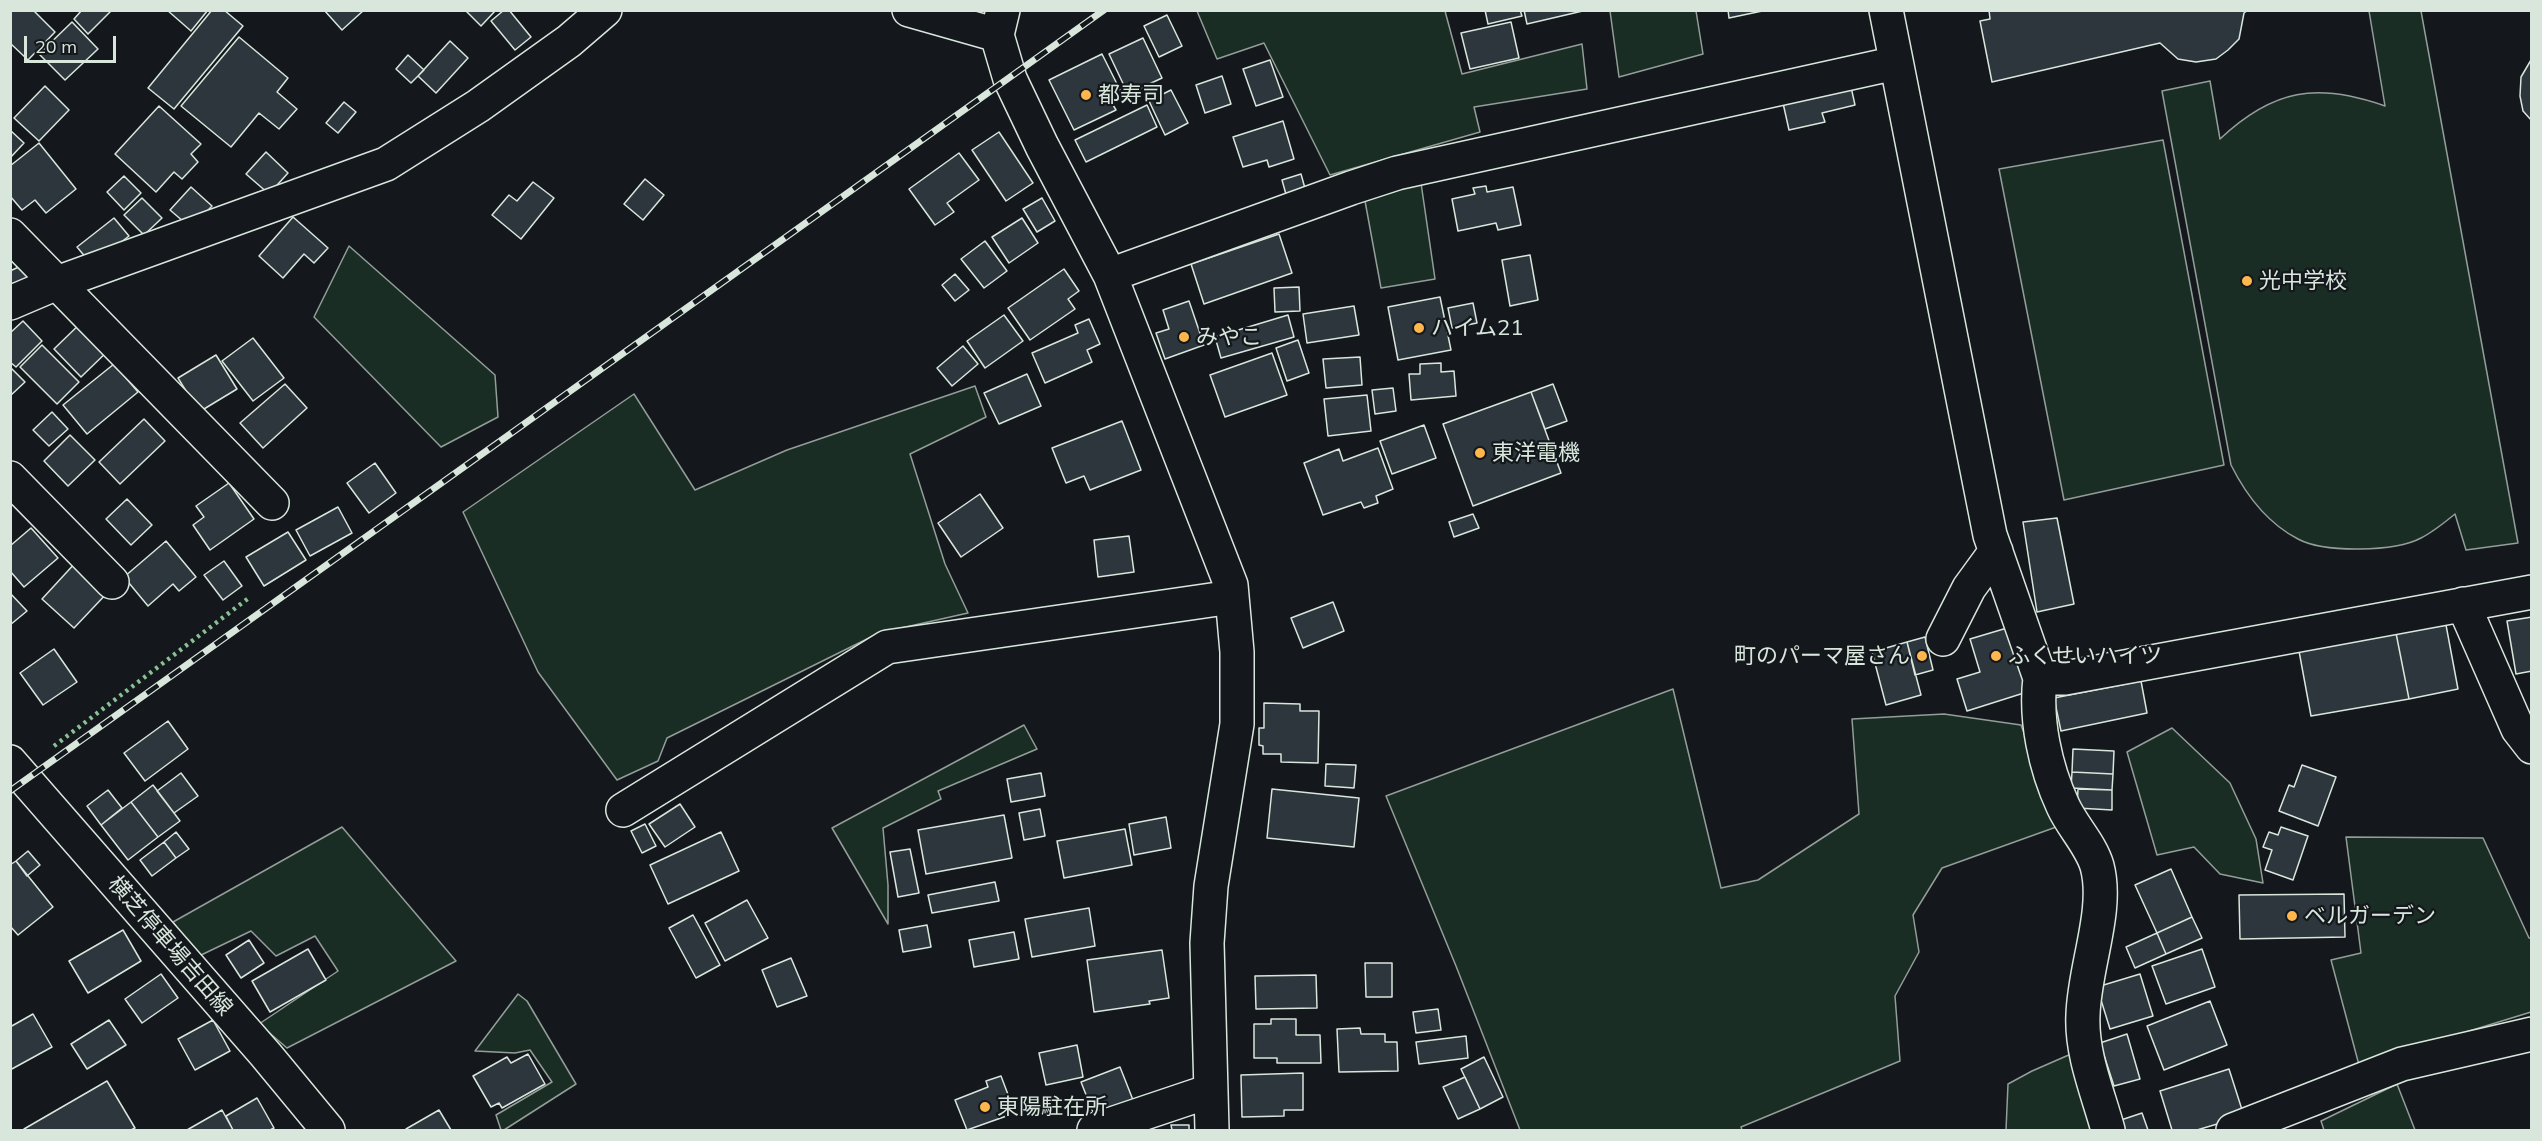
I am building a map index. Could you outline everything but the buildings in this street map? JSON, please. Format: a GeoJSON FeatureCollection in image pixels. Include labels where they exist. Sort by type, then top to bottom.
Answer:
{"type":"FeatureCollection","features":[{"type":"Feature","properties":{"kind":"street"},"geometry":{"type":"LineString","coordinates":[[10,303],[57,283],[386,164],[478,106],[569,41],[605,10]]}},
{"type":"Feature","properties":{"kind":"street"},"geometry":{"type":"LineString","coordinates":[[909,10],[1000,23],[1010,79],[1042,146],[1110,275],[1231,585],[1237,652],[1237,724],[1211,886],[1207,942],[1212,1131]]}},
{"type":"Feature","properties":{"kind":"street"},"geometry":{"type":"LineString","coordinates":[[1886,10],[1990,535],[2040,678],[2037,703],[2046,756],[2063,807],[2097,865],[2101,901],[2085,981],[2082,1018],[2087,1057],[2108,1131]]}},
{"type":"Feature","properties":{"kind":"street"},"geometry":{"type":"LineString","coordinates":[[1110,275],[1397,173],[1896,63]]}},
{"type":"Feature","properties":{"kind":"street"},"geometry":{"type":"LineString","coordinates":[[10,235],[272,502]]}},
{"type":"Feature","properties":{"kind":"street"},"geometry":{"type":"LineString","coordinates":[[10,478],[112,582]]}},
{"type":"Feature","properties":{"kind":"street"},"geometry":{"type":"LineString","coordinates":[[1943,639],[1969,588],[1996,551]]}},
{"type":"Feature","properties":{"kind":"street"},"geometry":{"type":"LineString","coordinates":[[2040,678],[2065,678],[2532,592]]}},
{"type":"Feature","properties":{"kind":"street"},"geometry":{"type":"LineString","coordinates":[[623,810],[887,647],[1232,597]]}},
{"type":"Feature","properties":{"kind":"street"},"geometry":{"type":"LineString","coordinates":[[2463,604],[2518,729],[2532,747]]}},
{"type":"Feature","properties":{"kind":"street","name":"横芝停車場吉田線"},"geometry":{"type":"LineString","coordinates":[[10,762],[266,1055],[328,1131]]}},
{"type":"Feature","properties":{"kind":"street"},"geometry":{"type":"LineString","coordinates":[[2233,1131],[2402,1065],[2532,1034]]}},
{"type":"Feature","properties":{"kind":"street"},"geometry":{"type":"LineString","coordinates":[[1094,1131],[1210,1090]]}},
{"type":"Feature","properties":{"kind":"green space"},"geometry":{"type":"Polygon","coordinates":[[[1197,11],[1445,11],[1462,74],[1582,44],[1587,89],[1474,107],[1480,132],[1330,175],[1264,43],[1217,59],[1197,11]]]}},
{"type":"Feature","properties":{"kind":"green space"},"geometry":{"type":"Polygon","coordinates":[[[1610,11],[1696,11],[1703,54],[1619,77],[1610,11]]]}},
{"type":"Feature","properties":{"kind":"green space"},"geometry":{"type":"Polygon","coordinates":[[[2369,11],[2421,11],[2518,543],[2466,550],[2455,514],[2434,530],[2409,543],[2360,549],[2341,549],[2310,544],[2277,525],[2258,507],[2243,487],[2231,465],[2162,91],[2210,81],[2220,139],[2259,109],[2278,100],[2297,95],[2338,94],[2361,98],[2385,106],[2369,11]]]}},
{"type":"Feature","properties":{"kind":"green space"},"geometry":{"type":"Polygon","coordinates":[[[2163,140],[2224,465],[2064,500],[1999,169],[2163,140]]]}},
{"type":"Feature","properties":{"kind":"green space"},"geometry":{"type":"Polygon","coordinates":[[[1421,183],[1435,279],[1381,288],[1365,201],[1421,183]]]}},
{"type":"Feature","properties":{"kind":"green space"},"geometry":{"type":"Polygon","coordinates":[[[349,246],[495,375],[498,417],[441,447],[314,317],[349,246]]]}},
{"type":"Feature","properties":{"kind":"green space"},"geometry":{"type":"Polygon","coordinates":[[[975,386],[986,417],[910,454],[945,564],[968,613],[879,633],[667,738],[658,761],[617,780],[538,672],[463,512],[634,394],[695,490],[787,450],[975,386]]]}},
{"type":"Feature","properties":{"kind":"green space"},"geometry":{"type":"Polygon","coordinates":[[[1673,689],[1721,888],[1758,880],[1859,814],[1852,719],[1944,714],[2021,725],[2059,826],[1942,868],[1913,915],[1919,952],[1895,996],[1900,1061],[1741,1127],[1742,1130],[1520,1130],[1386,796],[1673,689]]]}},
{"type":"Feature","properties":{"kind":"green space"},"geometry":{"type":"Polygon","coordinates":[[[1024,725],[1037,749],[938,791],[941,799],[883,828],[888,885],[888,924],[832,828],[1024,725]]]}},
{"type":"Feature","properties":{"kind":"green space"},"geometry":{"type":"Polygon","coordinates":[[[2172,728],[2230,783],[2256,839],[2263,883],[2220,874],[2194,847],[2157,855],[2127,752],[2172,728]]]}},
{"type":"Feature","properties":{"kind":"green space"},"geometry":{"type":"Polygon","coordinates":[[[342,827],[456,961],[287,1048],[259,1024],[338,971],[315,936],[276,956],[251,931],[197,957],[173,922],[342,827]]]}},
{"type":"Feature","properties":{"kind":"green space"},"geometry":{"type":"Polygon","coordinates":[[[2346,837],[2483,838],[2529,938],[2531,938],[2531,1012],[2359,1065],[2331,960],[2361,953],[2346,837]]]}},
{"type":"Feature","properties":{"kind":"green space"},"geometry":{"type":"Polygon","coordinates":[[[518,994],[527,1001],[576,1084],[501,1130],[496,1115],[552,1082],[530,1050],[515,1053],[475,1051],[518,994]]]}},
{"type":"Feature","properties":{"kind":"green space"},"geometry":{"type":"Polygon","coordinates":[[[2071,1054],[2091,1130],[2006,1130],[2008,1084],[2071,1054]]]}},
{"type":"Feature","properties":{"kind":"green space"},"geometry":{"type":"Polygon","coordinates":[[[2397,1084],[2415,1130],[2324,1130],[2321,1121],[2397,1084]]]}},
{"type":"Feature","properties":{"kind":"railway"},"geometry":{"type":"LineString","coordinates":[[10,791],[1104,10]]}},
{"type":"Feature","properties":{"kind":"hedge"},"geometry":{"type":"LineString","coordinates":[[54,746],[250,597]]}},
{"type":"Feature","properties":{"kind":"place","name":"都寿司"},"geometry":{"type":"Point","coordinates":[1086,95]}},
{"type":"Feature","properties":{"kind":"place","name":"光中学校"},"geometry":{"type":"Point","coordinates":[2247,281]}},
{"type":"Feature","properties":{"kind":"place","name":"ハイム21"},"geometry":{"type":"Point","coordinates":[1419,328]}},
{"type":"Feature","properties":{"kind":"place","name":"みやこ"},"geometry":{"type":"Point","coordinates":[1184,337]}},
{"type":"Feature","properties":{"kind":"place","name":"東洋電機"},"geometry":{"type":"Point","coordinates":[1480,453]}},
{"type":"Feature","properties":{"kind":"place","name":"町のパーマ屋さん"},"geometry":{"type":"Point","coordinates":[1922,656]}},
{"type":"Feature","properties":{"kind":"place","name":"ふくせいハイツ"},"geometry":{"type":"Point","coordinates":[1996,656]}},
{"type":"Feature","properties":{"kind":"place","name":"ベルガーデン"},"geometry":{"type":"Point","coordinates":[2292,916]}},
{"type":"Feature","properties":{"kind":"place","name":"東陽駐在所"},"geometry":{"type":"Point","coordinates":[985,1107]}}]}
